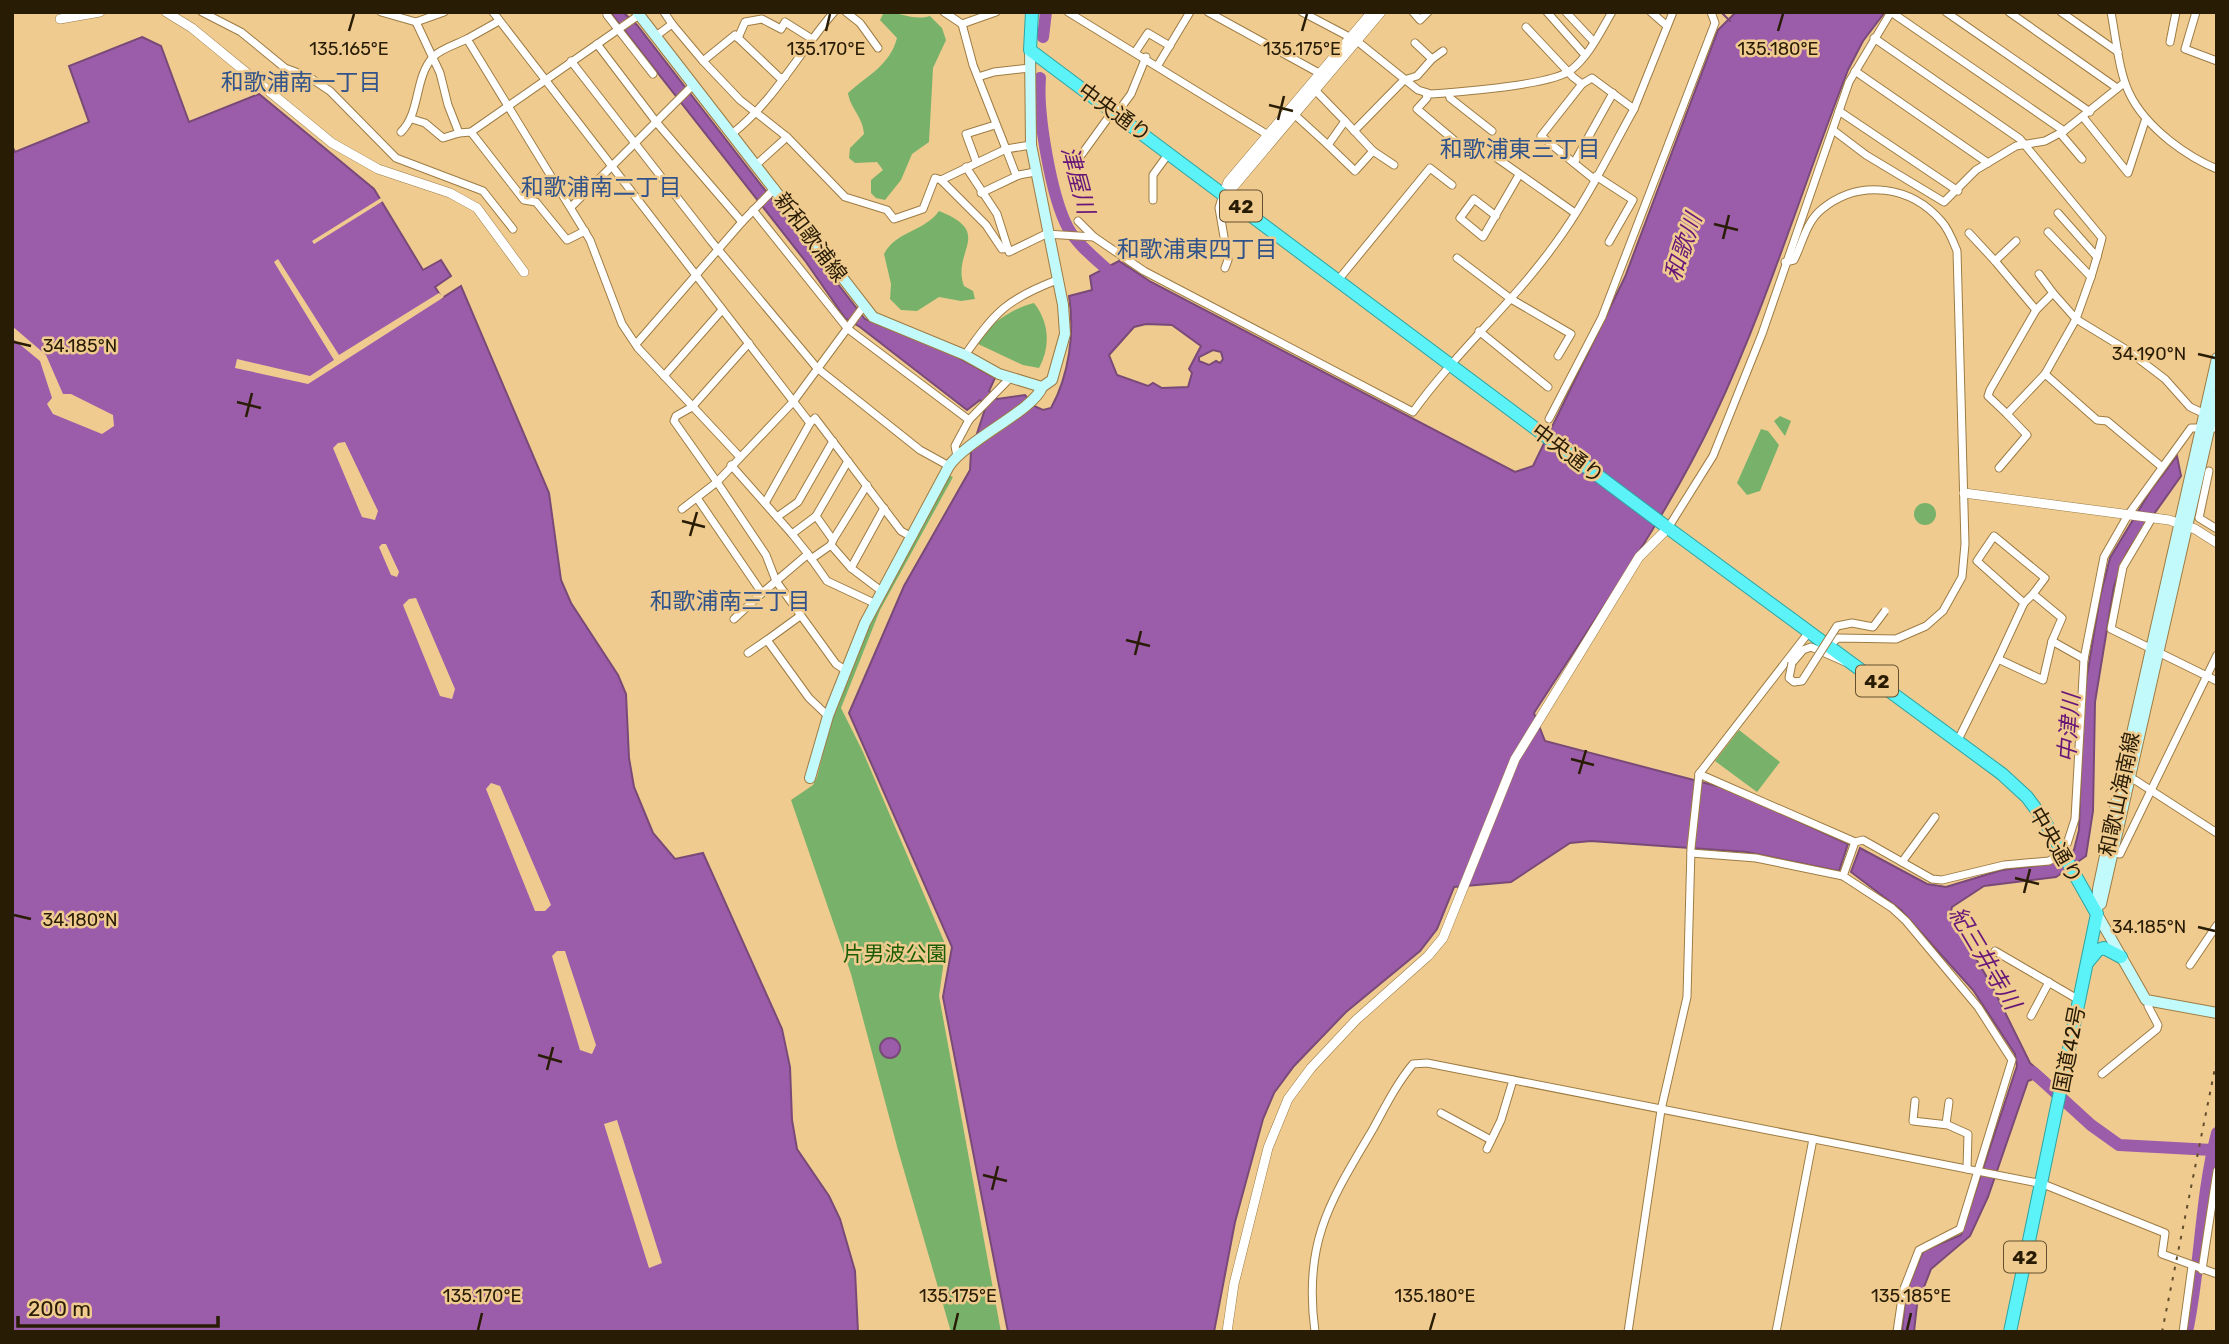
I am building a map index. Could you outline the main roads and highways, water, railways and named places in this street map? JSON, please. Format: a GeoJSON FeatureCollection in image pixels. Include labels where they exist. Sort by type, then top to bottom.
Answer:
{"type":"FeatureCollection","features":[{"type":"Feature","properties":{"kind":"highway"},"geometry":{"type":"LineString","coordinates":[[1029,13],[1030,50]]}},
{"type":"Feature","properties":{"kind":"highway","name":"中央通り"},"geometry":{"type":"LineString","coordinates":[[1030,50],[2020,790],[2045,820],[2096,914]]}},
{"type":"Feature","properties":{"kind":"highway","name":"国道42号"},"geometry":{"type":"LineString","coordinates":[[2010,1332],[2063,1087],[2096,914]]}},
{"type":"Feature","properties":{"kind":"highway"},"geometry":{"type":"LineString","coordinates":[[2085,965],[2101,949],[2121,957]]}},
{"type":"Feature","properties":{"kind":"highway","name":"国道42号"},"geometry":{"type":"LineString","coordinates":[[2018,1332],[2034,1252],[2043,1184]]}},
{"type":"Feature","properties":{"kind":"main road","name":"新和歌浦線"},"geometry":{"type":"LineString","coordinates":[[637,15],[757,164],[772,191],[862,309],[873,317],[965,355],[1010,378],[1042,387]]}},
{"type":"Feature","properties":{"kind":"main road"},"geometry":{"type":"LineString","coordinates":[[810,778],[828,716],[874,603],[949,466],[967,446],[1031,401],[1042,387],[1052,380],[1065,334],[1052,234],[1035,172],[1031,145],[1030,50]]}},
{"type":"Feature","properties":{"kind":"main road","name":"和歌山海南線"},"geometry":{"type":"LineString","coordinates":[[2209,423],[2216,364]]}},
{"type":"Feature","properties":{"kind":"main road","name":"和歌山海南線"},"geometry":{"type":"LineString","coordinates":[[2096,914],[2103,866],[2217,395]]}},
{"type":"Feature","properties":{"kind":"main road","name":"和歌山海南線"},"geometry":{"type":"LineString","coordinates":[[2096,914],[2106,891],[2126,778]]}},
{"type":"Feature","properties":{"kind":"main road"},"geometry":{"type":"LineString","coordinates":[[2072,872],[2084,879],[2094,880],[2103,866]]}},
{"type":"Feature","properties":{"kind":"main road"},"geometry":{"type":"LineString","coordinates":[[2096,914],[2143,997],[2150,1001],[2217,1013]]}},
{"type":"Feature","properties":{"kind":"water","name":"和歌川"},"geometry":{"type":"Polygon","coordinates":[[[610,12],[623,12],[637,25],[865,319],[950,353],[995,378],[989,391],[997,399],[1025,395],[1034,406],[1043,410],[1051,408],[1062,382],[1069,353],[1069,296],[1092,290],[1090,276],[1119,261],[1151,282],[1515,472],[1533,466],[1625,277],[1718,30],[1736,12],[1885,12],[1863,41],[1848,70],[1751,332],[1695,456],[1629,568],[1534,713],[1545,741],[1728,789],[1848,844],[1839,871],[1747,852],[1591,841],[1570,843],[1511,882],[1454,887],[1437,929],[1420,951],[1346,1012],[1294,1066],[1274,1093],[1263,1119],[1235,1222],[1214,1332],[1008,1332],[943,997],[952,947],[849,713],[904,586],[970,470],[971,452],[986,406],[980,400],[967,410],[845,318],[806,262],[610,12]],[[1146,324],[1134,327],[1109,355],[1117,375],[1148,386],[1153,383],[1162,388],[1188,387],[1192,373],[1189,369],[1201,346],[1172,325],[1146,324]],[[1213,350],[1199,357],[1199,361],[1209,365],[1216,361],[1220,363],[1223,359],[1221,352],[1213,350]]]}},
{"type":"Feature","properties":{"kind":"water"},"geometry":{"type":"Polygon","coordinates":[[[142,37],[161,46],[189,122],[259,94],[374,189],[423,270],[441,260],[451,276],[435,287],[442,298],[461,286],[549,493],[561,580],[571,603],[618,675],[626,694],[629,758],[634,787],[653,833],[675,859],[703,853],[782,1029],[790,1067],[792,1120],[797,1149],[829,1196],[840,1219],[855,1271],[858,1332],[12,1332],[12,146],[15,152],[89,122],[69,66],[142,37]]]}},
{"type":"Feature","properties":{"kind":"water"},"geometry":{"type":"Polygon","coordinates":[[[2177,456],[2181,476],[2127,552],[2114,586],[2095,702],[2093,811],[2086,856],[2056,877],[1984,886],[1952,907],[1950,915],[1991,984],[2030,1063],[2048,1079],[2043,1087],[2033,1079],[2028,1081],[1988,1197],[1970,1236],[1931,1269],[1917,1305],[1914,1332],[1902,1332],[1906,1292],[1923,1251],[1961,1235],[2017,1066],[2015,1054],[1973,990],[1901,910],[1851,872],[1860,848],[1927,884],[1946,887],[2002,870],[2049,864],[2074,850],[2079,830],[2083,700],[2100,597],[2110,558],[2151,490],[2177,456]]]}},
{"type":"Feature","properties":{"kind":"water"},"geometry":{"type":"Polygon","coordinates":[[[890,1038],[897,1041],[900,1048],[897,1055],[890,1058],[883,1055],[880,1048],[883,1041],[890,1038]]]}},
{"type":"Feature","properties":{"kind":"waterway","name":"津屋川"},"geometry":{"type":"LineString","coordinates":[[1043,37],[1046,12]]}},
{"type":"Feature","properties":{"kind":"waterway"},"geometry":{"type":"LineString","coordinates":[[1721,12],[1730,21]]}},
{"type":"Feature","properties":{"kind":"waterway","name":"津屋川"},"geometry":{"type":"LineString","coordinates":[[1040,78],[1041,112],[1047,154],[1062,214],[1077,241],[1114,276]]}},
{"type":"Feature","properties":{"kind":"waterway"},"geometry":{"type":"LineString","coordinates":[[2033,1072],[2091,1125],[2119,1145],[2212,1150]]}},
{"type":"Feature","properties":{"kind":"waterway"},"geometry":{"type":"LineString","coordinates":[[2187,1332],[2207,1182],[2217,1133]]}},
{"type":"Feature","properties":{"kind":"railway"},"geometry":{"type":"LineString","coordinates":[[2162,1332],[2217,1058]]}},
{"type":"Feature","properties":{"kind":"district","name":"和歌浦南一丁目"},"geometry":{"type":"Point","coordinates":[301,82]}},
{"type":"Feature","properties":{"kind":"district","name":"和歌浦東三丁目"},"geometry":{"type":"Point","coordinates":[1520,149]}},
{"type":"Feature","properties":{"kind":"district","name":"和歌浦南二丁目"},"geometry":{"type":"Point","coordinates":[601,187]}},
{"type":"Feature","properties":{"kind":"district","name":"和歌浦東四丁目"},"geometry":{"type":"Point","coordinates":[1197,249]}},
{"type":"Feature","properties":{"kind":"district","name":"和歌浦南三丁目"},"geometry":{"type":"Point","coordinates":[730,601]}},
{"type":"Feature","properties":{"kind":"water label","name":"中津川"},"geometry":{"type":"Point","coordinates":[2069,728]}},
{"type":"Feature","properties":{"kind":"water label","name":"紀三井寺川"},"geometry":{"type":"Point","coordinates":[1985,958]}},
{"type":"Feature","properties":{"kind":"park label","name":"片男波公園"},"geometry":{"type":"Point","coordinates":[895,953]}}]}
